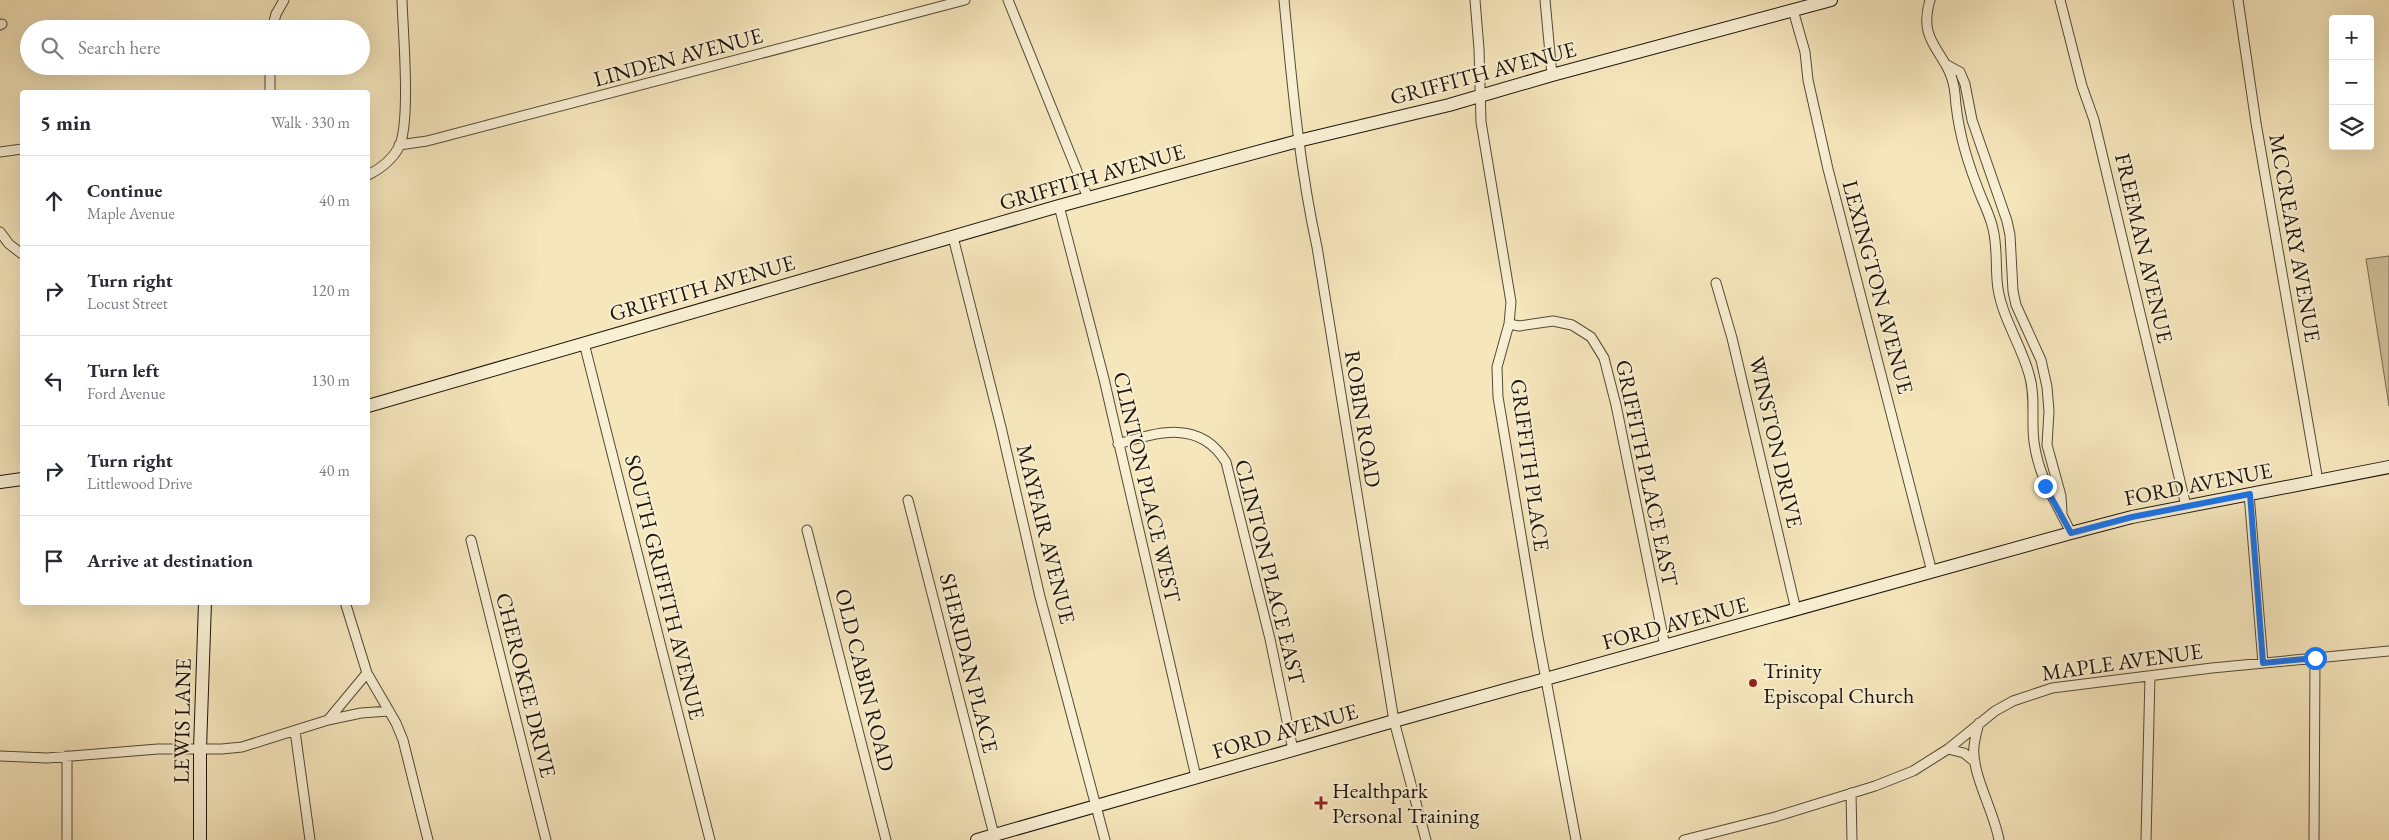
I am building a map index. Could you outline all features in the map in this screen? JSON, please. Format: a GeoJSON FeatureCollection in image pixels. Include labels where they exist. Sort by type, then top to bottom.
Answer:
{"type":"FeatureCollection","features":[{"type":"Feature","properties":{"kind":"street"},"geometry":{"type":"LineString","coordinates":[[274,20],[284,0]]}},
{"type":"Feature","properties":{"kind":"street"},"geometry":{"type":"LineString","coordinates":[[370,174],[387,162],[400,146],[405,130],[402,0]]}},
{"type":"Feature","properties":{"kind":"street","name":"LINDEN AVENUE"},"geometry":{"type":"LineString","coordinates":[[400,146],[428,141],[708,69],[965,0]]}},
{"type":"Feature","properties":{"kind":"street"},"geometry":{"type":"LineString","coordinates":[[1008,0],[1088,198]]}},
{"type":"Feature","properties":{"kind":"street","name":"ROBIN ROAD"},"geometry":{"type":"LineString","coordinates":[[1284,0],[1298,141],[1305,190],[1317,247],[1394,721],[1426,840]]}},
{"type":"Feature","properties":{"kind":"street","name":"GRIFFITH PLACE"},"geometry":{"type":"LineString","coordinates":[[1474,0],[1479,49],[1481,122],[1511,302],[1509,324],[1497,367],[1498,397],[1576,840]]}},
{"type":"Feature","properties":{"kind":"street"},"geometry":{"type":"LineString","coordinates":[[1545,0],[1552,75]]}},
{"type":"Feature","properties":{"kind":"street","name":"GRIFFITH AVENUE"},"geometry":{"type":"LineString","coordinates":[[370,405],[1088,198],[1298,141],[1480,96],[1793,10],[1808,3],[1831,0]]}},
{"type":"Feature","properties":{"kind":"street"},"geometry":{"type":"LineString","coordinates":[[1930,0],[1926,13],[1926,30],[1929,38],[1947,64],[1953,80],[1957,120],[1976,185],[1993,229],[2001,303],[2020,346],[2030,376],[2037,458],[2045,486],[2071,533]]}},
{"type":"Feature","properties":{"kind":"street","name":"FREEMAN AVENUE"},"geometry":{"type":"LineString","coordinates":[[2060,0],[2082,86],[2094,120],[2186,506]]}},
{"type":"Feature","properties":{"kind":"street","name":"MCCREARY AVENUE"},"geometry":{"type":"LineString","coordinates":[[2238,0],[2256,123],[2318,481]]}},
{"type":"Feature","properties":{"kind":"street","name":"LEXINGTON AVENUE"},"geometry":{"type":"LineString","coordinates":[[1793,10],[1805,52],[1808,80],[1828,169],[1932,572]]}},
{"type":"Feature","properties":{"kind":"street"},"geometry":{"type":"LineString","coordinates":[[1947,64],[1960,72],[1965,84],[1972,120],[2007,221],[2016,305],[2040,360],[2048,387],[2047,445],[2061,496],[2062,515]]}},
{"type":"Feature","properties":{"kind":"street"},"geometry":{"type":"LineString","coordinates":[[270,75],[270,90]]}},
{"type":"Feature","properties":{"kind":"street"},"geometry":{"type":"LineString","coordinates":[[0,152],[20,149]]}},
{"type":"Feature","properties":{"kind":"street","name":"CLINTON PLACE WEST"},"geometry":{"type":"LineString","coordinates":[[1060,206],[1196,777]]}},
{"type":"Feature","properties":{"kind":"street"},"geometry":{"type":"LineString","coordinates":[[0,232],[9,244],[20,252]]}},
{"type":"Feature","properties":{"kind":"street","name":"MAYFAIR AVENUE"},"geometry":{"type":"LineString","coordinates":[[953,237],[1001,427],[1040,598],[1105,840]]}},
{"type":"Feature","properties":{"kind":"street","name":"WINSTON DRIVE"},"geometry":{"type":"LineString","coordinates":[[1716,283],[1732,338],[1796,610]]}},
{"type":"Feature","properties":{"kind":"street","name":"GRIFFITH PLACE EAST"},"geometry":{"type":"LineString","coordinates":[[1509,324],[1519,326],[1553,321],[1572,325],[1591,337],[1604,358],[1616,405],[1665,646]]}},
{"type":"Feature","properties":{"kind":"street","name":"SOUTH GRIFFITH AVENUE"},"geometry":{"type":"LineString","coordinates":[[584,343],[710,840]]}},
{"type":"Feature","properties":{"kind":"street","name":"CLINTON PLACE EAST"},"geometry":{"type":"LineString","coordinates":[[1118,444],[1170,432],[1194,434],[1213,445],[1226,462],[1263,610],[1293,750]]}},
{"type":"Feature","properties":{"kind":"street","name":"FORD AVENUE"},"geometry":{"type":"LineString","coordinates":[[977,840],[1394,721],[2071,533],[2186,506],[2389,468]]}},
{"type":"Feature","properties":{"kind":"street"},"geometry":{"type":"LineString","coordinates":[[0,482],[20,479]]}},
{"type":"Feature","properties":{"kind":"street"},"geometry":{"type":"LineString","coordinates":[[2250,494],[2263,663]]}},
{"type":"Feature","properties":{"kind":"street","name":"SHERIDAN PLACE"},"geometry":{"type":"LineString","coordinates":[[908,500],[994,835]]}},
{"type":"Feature","properties":{"kind":"street","name":"OLD CABIN ROAD"},"geometry":{"type":"LineString","coordinates":[[808,530],[886,840]]}},
{"type":"Feature","properties":{"kind":"street","name":"CHEROKEE DRIVE"},"geometry":{"type":"LineString","coordinates":[[471,540],[546,840]]}},
{"type":"Feature","properties":{"kind":"street","name":"LEWIS LANE"},"geometry":{"type":"LineString","coordinates":[[200,840],[200,749],[205,605]]}},
{"type":"Feature","properties":{"kind":"street"},"geometry":{"type":"LineString","coordinates":[[346,605],[366,673],[396,723],[409,758],[428,840]]}},
{"type":"Feature","properties":{"kind":"street","name":"MAPLE AVENUE"},"geometry":{"type":"LineString","coordinates":[[1684,840],[1706,837],[1775,817],[1913,771],[1948,749],[1979,723],[2013,701],[2052,688],[2263,663],[2389,651]]}},
{"type":"Feature","properties":{"kind":"street"},"geometry":{"type":"LineString","coordinates":[[2314,840],[2315,658]]}},
{"type":"Feature","properties":{"kind":"street"},"geometry":{"type":"LineString","coordinates":[[328,720],[366,673]]}},
{"type":"Feature","properties":{"kind":"street"},"geometry":{"type":"LineString","coordinates":[[2146,840],[2150,676]]}},
{"type":"Feature","properties":{"kind":"street"},"geometry":{"type":"LineString","coordinates":[[0,756],[67,756],[158,749],[242,747],[328,720],[361,713],[389,711]]}},
{"type":"Feature","properties":{"kind":"street"},"geometry":{"type":"LineString","coordinates":[[1979,723],[1974,746],[1975,762],[1997,828],[1999,840]]}},
{"type":"Feature","properties":{"kind":"street"},"geometry":{"type":"LineString","coordinates":[[295,731],[310,840]]}},
{"type":"Feature","properties":{"kind":"street"},"geometry":{"type":"LineString","coordinates":[[1948,749],[1964,753],[1975,762]]}},
{"type":"Feature","properties":{"kind":"street"},"geometry":{"type":"LineString","coordinates":[[67,756],[67,840]]}},
{"type":"Feature","properties":{"kind":"street"},"geometry":{"type":"LineString","coordinates":[[1851,793],[1852,840]]}},
{"type":"Feature","properties":{"kind":"shaded area"},"geometry":{"type":"Polygon","coordinates":[[[2389,256],[2389,406],[2366,259],[2389,256]]]}},
{"type":"Feature","properties":{"kind":"place","name":"Trinity Episcopal Church"},"geometry":{"type":"Point","coordinates":[1753,683]}},
{"type":"Feature","properties":{"kind":"place","name":"Healthpark Personal Training"},"geometry":{"type":"Point","coordinates":[1321,803]}},
{"type":"Feature","properties":{"kind":"route"},"geometry":{"type":"LineString","coordinates":[[2045,486],[2071,533],[2132,517],[2250,494],[2263,663],[2315,658]]}}]}
